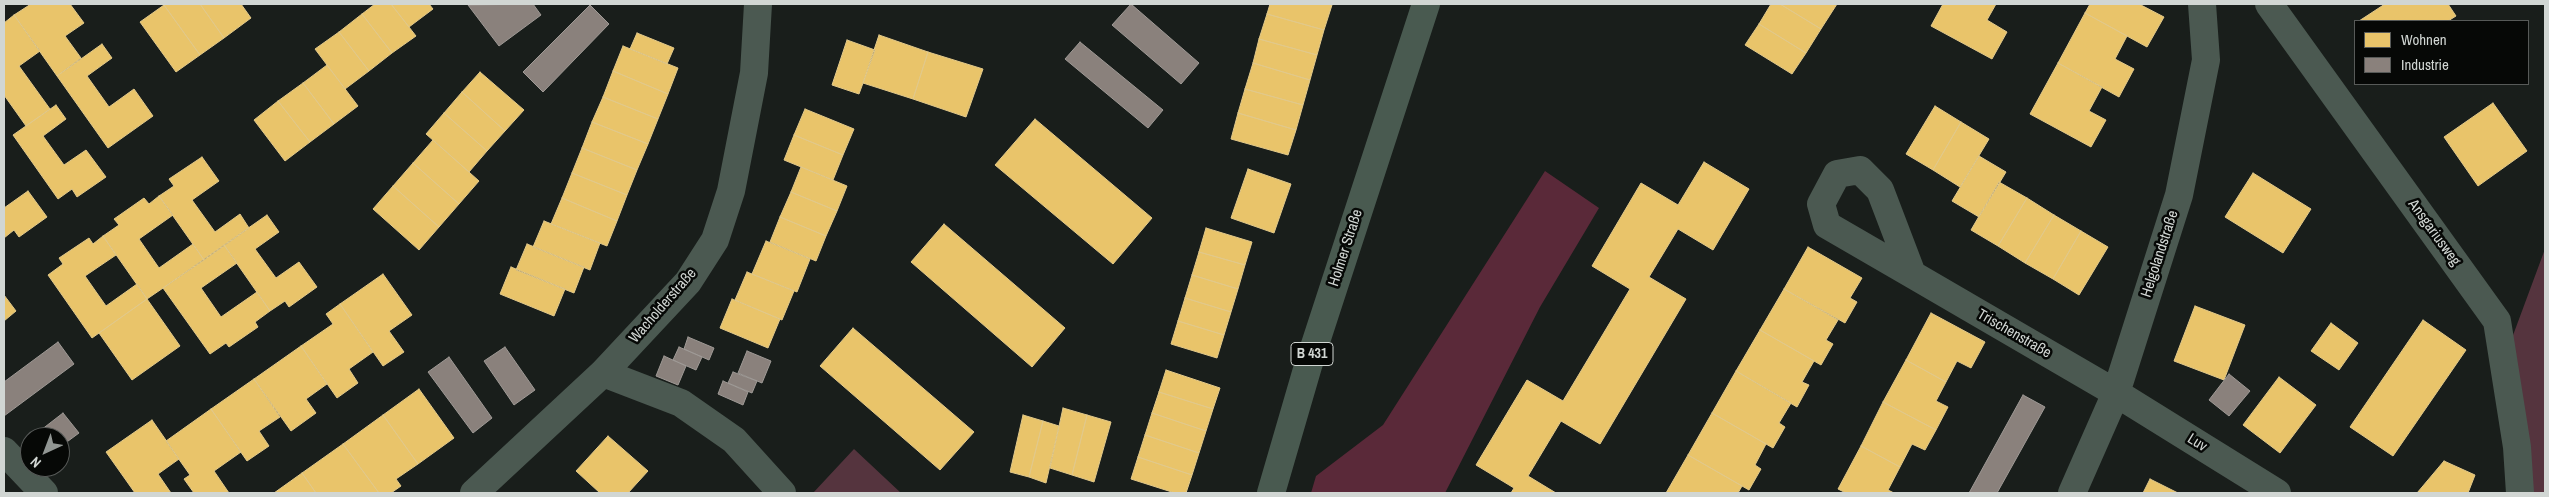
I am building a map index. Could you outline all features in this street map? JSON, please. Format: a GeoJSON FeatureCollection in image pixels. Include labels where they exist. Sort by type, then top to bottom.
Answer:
{"type":"FeatureCollection","features":[{"type":"Feature","properties":{"kind":"main road","name":"Holmer Straße"},"geometry":{"type":"LineString","coordinates":[[1271,493],[1308,366],[1426,4]]}},
{"type":"Feature","properties":{"kind":"street","name":"Wacholderstraße"},"geometry":{"type":"LineString","coordinates":[[474,493],[603,373],[688,282],[715,240],[732,191],[754,73],[758,4]]}},
{"type":"Feature","properties":{"kind":"street","name":"Helgolandstraße"},"geometry":{"type":"LineString","coordinates":[[2072,493],[2116,393],[2179,194],[2206,60],[2202,4]]}},
{"type":"Feature","properties":{"kind":"street","name":"Ansgariusweg"},"geometry":{"type":"LineString","coordinates":[[2269,4],[2497,321],[2518,447],[2520,493]]}},
{"type":"Feature","properties":{"kind":"street","name":"Trischenstraße"},"geometry":{"type":"LineString","coordinates":[[1912,274],[2116,393]]}},
{"type":"Feature","properties":{"kind":"street"},"geometry":{"type":"LineString","coordinates":[[603,373],[681,403],[734,440],[782,493]]}},
{"type":"Feature","properties":{"kind":"street","name":"Luv"},"geometry":{"type":"LineString","coordinates":[[2116,393],[2278,493]]}},
{"type":"Feature","properties":{"kind":"street"},"geometry":{"type":"LineString","coordinates":[[4,451],[44,493]]}},
{"type":"Feature","properties":{"kind":"shaded area"},"geometry":{"type":"Polygon","coordinates":[[[1545,171],[1599,208],[1540,307],[1445,493],[1311,493],[1316,476],[1383,425],[1545,171]]]}},
{"type":"Feature","properties":{"kind":"shaded area"},"geometry":{"type":"Polygon","coordinates":[[[2545,249],[2545,493],[2531,493],[2512,338],[2545,249]]]}},
{"type":"Feature","properties":{"kind":"shaded area"},"geometry":{"type":"Polygon","coordinates":[[[854,449],[901,493],[813,493],[854,449]]]}},
{"type":"Feature","properties":{"kind":"building: Wohnen"},"geometry":{"type":"Polygon","coordinates":[[[31,4],[70,4],[84,23],[65,36],[81,58],[57,76],[14,15],[31,4]]]}},
{"type":"Feature","properties":{"kind":"building: Wohnen"},"geometry":{"type":"Polygon","coordinates":[[[165,4],[200,4],[224,38],[200,55],[165,4]]]}},
{"type":"Feature","properties":{"kind":"building: Wohnen"},"geometry":{"type":"Polygon","coordinates":[[[200,4],[241,4],[251,18],[224,38],[200,4]]]}},
{"type":"Feature","properties":{"kind":"building: Wohnen"},"geometry":{"type":"Polygon","coordinates":[[[375,4],[391,4],[416,36],[392,53],[362,14],[375,4]]]}},
{"type":"Feature","properties":{"kind":"building: Wohnen"},"geometry":{"type":"Polygon","coordinates":[[[391,4],[429,4],[433,9],[409,27],[391,4]]]}},
{"type":"Feature","properties":{"kind":"building: Wohnen"},"geometry":{"type":"Polygon","coordinates":[[[1270,4],[1332,5],[1324,30],[1267,14],[1270,4]]]}},
{"type":"Feature","properties":{"kind":"building: Wohnen"},"geometry":{"type":"Polygon","coordinates":[[[1771,4],[1780,4],[1821,29],[1806,53],[1759,24],[1771,4]]]}},
{"type":"Feature","properties":{"kind":"building: Wohnen"},"geometry":{"type":"Polygon","coordinates":[[[1780,4],[1837,4],[1821,29],[1780,4]]]}},
{"type":"Feature","properties":{"kind":"building: Wohnen"},"geometry":{"type":"Polygon","coordinates":[[[1943,4],[1996,4],[1987,20],[2007,32],[1992,59],[1931,26],[1943,4]]]}},
{"type":"Feature","properties":{"kind":"building: Wohnen"},"geometry":{"type":"Polygon","coordinates":[[[2090,4],[2139,4],[2164,17],[2147,47],[2085,13],[2090,4]]]}},
{"type":"Feature","properties":{"kind":"building: Wohnen"},"geometry":{"type":"Polygon","coordinates":[[[2385,4],[2448,4],[2456,16],[2450,20],[2361,20],[2385,4]]]}},
{"type":"Feature","properties":{"kind":"building: Wohnen"},"geometry":{"type":"Polygon","coordinates":[[[164,5],[200,55],[176,72],[140,22],[164,5]]]}},
{"type":"Feature","properties":{"kind":"building: Wohnen"},"geometry":{"type":"Polygon","coordinates":[[[2085,13],[2127,36],[2115,59],[2134,69],[2119,97],[2058,63],[2085,13]]]}},
{"type":"Feature","properties":{"kind":"building: Wohnen"},"geometry":{"type":"Polygon","coordinates":[[[362,14],[392,53],[369,71],[339,32],[362,14]]]}},
{"type":"Feature","properties":{"kind":"building: Wohnen"},"geometry":{"type":"Polygon","coordinates":[[[1267,14],[1324,30],[1317,55],[1259,39],[1267,14]]]}},
{"type":"Feature","properties":{"kind":"building: Wohnen"},"geometry":{"type":"Polygon","coordinates":[[[14,15],[40,51],[19,66],[50,109],[26,126],[4,95],[4,23],[14,15]]]}},
{"type":"Feature","properties":{"kind":"building: Wohnen"},"geometry":{"type":"Polygon","coordinates":[[[1759,24],[1806,53],[1792,74],[1745,45],[1759,24]]]}},
{"type":"Feature","properties":{"kind":"building: Wohnen"},"geometry":{"type":"Polygon","coordinates":[[[339,32],[369,71],[345,89],[315,49],[339,32]]]}},
{"type":"Feature","properties":{"kind":"building: Wohnen"},"geometry":{"type":"Polygon","coordinates":[[[637,33],[674,48],[667,64],[630,49],[637,33]]]}},
{"type":"Feature","properties":{"kind":"building: Wohnen"},"geometry":{"type":"Polygon","coordinates":[[[879,35],[928,52],[913,99],[863,83],[879,35]]]}},
{"type":"Feature","properties":{"kind":"building: Wohnen"},"geometry":{"type":"Polygon","coordinates":[[[1259,39],[1317,55],[1310,80],[1253,63],[1259,39]]]}},
{"type":"Feature","properties":{"kind":"building: Wohnen"},"geometry":{"type":"Polygon","coordinates":[[[847,40],[875,50],[859,94],[832,85],[847,40]]]}},
{"type":"Feature","properties":{"kind":"building: Wohnen"},"geometry":{"type":"Polygon","coordinates":[[[102,44],[112,58],[87,76],[109,107],[134,89],[153,116],[108,148],[57,76],[102,44]]]}},
{"type":"Feature","properties":{"kind":"building: Wohnen"},"geometry":{"type":"Polygon","coordinates":[[[623,46],[678,68],[668,94],[613,71],[623,46]]]}},
{"type":"Feature","properties":{"kind":"building: Wohnen"},"geometry":{"type":"Polygon","coordinates":[[[928,52],[983,69],[966,117],[913,99],[928,52]]]}},
{"type":"Feature","properties":{"kind":"building: Wohnen"},"geometry":{"type":"Polygon","coordinates":[[[1253,63],[1310,80],[1303,105],[1245,89],[1253,63]]]}},
{"type":"Feature","properties":{"kind":"building: Wohnen"},"geometry":{"type":"Polygon","coordinates":[[[2058,63],[2102,87],[2089,111],[2106,120],[2091,147],[2030,114],[2058,63]]]}},
{"type":"Feature","properties":{"kind":"building: Wohnen"},"geometry":{"type":"Polygon","coordinates":[[[327,65],[358,106],[334,124],[303,83],[327,65]]]}},
{"type":"Feature","properties":{"kind":"building: Wohnen"},"geometry":{"type":"Polygon","coordinates":[[[613,71],[668,94],[658,119],[603,97],[613,71]]]}},
{"type":"Feature","properties":{"kind":"building: Wohnen"},"geometry":{"type":"Polygon","coordinates":[[[480,72],[524,110],[505,131],[462,92],[480,72]]]}},
{"type":"Feature","properties":{"kind":"building: Wohnen"},"geometry":{"type":"Polygon","coordinates":[[[303,83],[334,124],[310,142],[278,101],[303,83]]]}},
{"type":"Feature","properties":{"kind":"building: Wohnen"},"geometry":{"type":"Polygon","coordinates":[[[1245,89],[1303,105],[1296,130],[1238,113],[1245,89]]]}},
{"type":"Feature","properties":{"kind":"building: Wohnen"},"geometry":{"type":"Polygon","coordinates":[[[462,92],[505,131],[487,151],[444,113],[462,92]]]}},
{"type":"Feature","properties":{"kind":"building: Wohnen"},"geometry":{"type":"Polygon","coordinates":[[[603,97],[658,119],[648,144],[592,122],[603,97]]]}},
{"type":"Feature","properties":{"kind":"building: Wohnen"},"geometry":{"type":"Polygon","coordinates":[[[278,101],[310,142],[285,161],[254,120],[278,101]]]}},
{"type":"Feature","properties":{"kind":"building: Wohnen"},"geometry":{"type":"Polygon","coordinates":[[[2493,103],[2527,151],[2478,186],[2444,137],[2493,103]]]}},
{"type":"Feature","properties":{"kind":"building: Wohnen"},"geometry":{"type":"Polygon","coordinates":[[[56,105],[66,119],[43,136],[64,165],[86,150],[106,177],[77,197],[72,189],[58,199],[13,135],[56,105]]]}},
{"type":"Feature","properties":{"kind":"building: Wohnen"},"geometry":{"type":"Polygon","coordinates":[[[1935,106],[1961,122],[1933,170],[1906,154],[1935,106]]]}},
{"type":"Feature","properties":{"kind":"building: Wohnen"},"geometry":{"type":"Polygon","coordinates":[[[805,109],[854,129],[843,155],[794,135],[805,109]]]}},
{"type":"Feature","properties":{"kind":"building: Wohnen"},"geometry":{"type":"Polygon","coordinates":[[[444,113],[487,151],[469,172],[426,134],[444,113]]]}},
{"type":"Feature","properties":{"kind":"building: Wohnen"},"geometry":{"type":"Polygon","coordinates":[[[1238,113],[1296,130],[1288,155],[1231,139],[1238,113]]]}},
{"type":"Feature","properties":{"kind":"building: Wohnen"},"geometry":{"type":"Polygon","coordinates":[[[1035,119],[1152,218],[1113,264],[995,165],[1035,119]]]}},
{"type":"Feature","properties":{"kind":"building: Wohnen"},"geometry":{"type":"Polygon","coordinates":[[[592,122],[648,144],[637,170],[582,148],[592,122]]]}},
{"type":"Feature","properties":{"kind":"building: Wohnen"},"geometry":{"type":"Polygon","coordinates":[[[1961,122],[1989,139],[1960,187],[1933,170],[1961,122]]]}},
{"type":"Feature","properties":{"kind":"building: Wohnen"},"geometry":{"type":"Polygon","coordinates":[[[794,135],[843,155],[833,180],[784,160],[794,135]]]}},
{"type":"Feature","properties":{"kind":"building: Wohnen"},"geometry":{"type":"Polygon","coordinates":[[[433,140],[479,181],[459,204],[413,163],[433,140]]]}},
{"type":"Feature","properties":{"kind":"building: Wohnen"},"geometry":{"type":"Polygon","coordinates":[[[582,148],[637,170],[627,195],[572,173],[582,148]]]}},
{"type":"Feature","properties":{"kind":"building: Wohnen"},"geometry":{"type":"Polygon","coordinates":[[[1979,156],[2006,172],[1979,217],[1952,201],[1979,156]]]}},
{"type":"Feature","properties":{"kind":"building: Wohnen"},"geometry":{"type":"Polygon","coordinates":[[[202,157],[219,181],[192,200],[215,232],[240,214],[249,228],[204,260],[159,196],[174,186],[169,179],[202,157]]]}},
{"type":"Feature","properties":{"kind":"building: Wohnen"},"geometry":{"type":"Polygon","coordinates":[[[1704,162],[1749,189],[1713,250],[1678,229],[1649,277],[1686,299],[1600,444],[1561,421],[1528,476],[1556,493],[1511,493],[1514,488],[1476,465],[1527,380],[1563,401],[1630,289],[1592,266],[1641,183],[1678,205],[1704,162]]]}},
{"type":"Feature","properties":{"kind":"building: Wohnen"},"geometry":{"type":"Polygon","coordinates":[[[413,163],[459,204],[439,227],[393,186],[413,163]]]}},
{"type":"Feature","properties":{"kind":"building: Wohnen"},"geometry":{"type":"Polygon","coordinates":[[[801,167],[847,186],[837,211],[791,192],[801,167]]]}},
{"type":"Feature","properties":{"kind":"building: Wohnen"},"geometry":{"type":"Polygon","coordinates":[[[1248,169],[1291,184],[1274,233],[1231,218],[1248,169]]]}},
{"type":"Feature","properties":{"kind":"building: Wohnen"},"geometry":{"type":"Polygon","coordinates":[[[572,173],[627,195],[617,221],[562,198],[572,173]]]}},
{"type":"Feature","properties":{"kind":"building: Wohnen"},"geometry":{"type":"Polygon","coordinates":[[[2253,173],[2311,209],[2283,253],[2225,217],[2253,173]]]}},
{"type":"Feature","properties":{"kind":"building: Wohnen"},"geometry":{"type":"Polygon","coordinates":[[[1999,182],[2027,198],[1998,246],[1971,230],[1999,182]]]}},
{"type":"Feature","properties":{"kind":"building: Wohnen"},"geometry":{"type":"Polygon","coordinates":[[[393,186],[439,227],[419,250],[373,209],[393,186]]]}},
{"type":"Feature","properties":{"kind":"building: Wohnen"},"geometry":{"type":"Polygon","coordinates":[[[28,191],[47,217],[19,237],[14,230],[4,238],[4,208],[28,191]]]}},
{"type":"Feature","properties":{"kind":"building: Wohnen"},"geometry":{"type":"Polygon","coordinates":[[[791,192],[837,211],[826,236],[780,217],[791,192]]]}},
{"type":"Feature","properties":{"kind":"building: Wohnen"},"geometry":{"type":"Polygon","coordinates":[[[159,196],[173,215],[139,239],[159,268],[193,244],[204,260],[147,299],[103,236],[119,225],[114,219],[144,198],[149,204],[159,196]]]}},
{"type":"Feature","properties":{"kind":"building: Wohnen"},"geometry":{"type":"Polygon","coordinates":[[[562,198],[617,221],[607,246],[551,224],[562,198]]]}},
{"type":"Feature","properties":{"kind":"building: Wohnen"},"geometry":{"type":"Polygon","coordinates":[[[2027,198],[2054,215],[2025,263],[1998,246],[2027,198]]]}},
{"type":"Feature","properties":{"kind":"building: Wohnen"},"geometry":{"type":"Polygon","coordinates":[[[267,215],[279,232],[255,249],[276,278],[299,262],[317,287],[289,307],[285,301],[270,311],[224,245],[267,215]]]}},
{"type":"Feature","properties":{"kind":"building: Wohnen"},"geometry":{"type":"Polygon","coordinates":[[[2054,215],[2081,231],[2053,279],[2025,263],[2054,215]]]}},
{"type":"Feature","properties":{"kind":"building: Wohnen"},"geometry":{"type":"Polygon","coordinates":[[[780,217],[826,236],[816,261],[770,242],[780,217]]]}},
{"type":"Feature","properties":{"kind":"building: Wohnen"},"geometry":{"type":"Polygon","coordinates":[[[544,221],[600,243],[590,270],[533,247],[544,221]]]}},
{"type":"Feature","properties":{"kind":"building: Wohnen"},"geometry":{"type":"Polygon","coordinates":[[[944,224],[1065,328],[1032,367],[911,262],[944,224]]]}},
{"type":"Feature","properties":{"kind":"building: Wohnen"},"geometry":{"type":"Polygon","coordinates":[[[1206,228],[1252,242],[1245,265],[1199,252],[1206,228]]]}},
{"type":"Feature","properties":{"kind":"building: Wohnen"},"geometry":{"type":"Polygon","coordinates":[[[2081,231],[2108,247],[2079,295],[2053,279],[2081,231]]]}},
{"type":"Feature","properties":{"kind":"building: Wohnen"},"geometry":{"type":"Polygon","coordinates":[[[103,236],[116,255],[85,276],[106,306],[137,284],[147,299],[92,338],[48,275],[63,264],[59,258],[89,238],[93,244],[103,236]]]}},
{"type":"Feature","properties":{"kind":"building: Wohnen"},"geometry":{"type":"Polygon","coordinates":[[[766,241],[810,259],[797,292],[752,274],[766,241]]]}},
{"type":"Feature","properties":{"kind":"building: Wohnen"},"geometry":{"type":"Polygon","coordinates":[[[527,244],[584,267],[574,293],[516,270],[527,244]]]}},
{"type":"Feature","properties":{"kind":"building: Wohnen"},"geometry":{"type":"Polygon","coordinates":[[[224,245],[237,263],[201,288],[221,317],[257,292],[270,311],[255,322],[258,327],[229,347],[226,343],[210,354],[163,288],[224,245]]]}},
{"type":"Feature","properties":{"kind":"building: Wohnen"},"geometry":{"type":"Polygon","coordinates":[[[1808,247],[1862,278],[1850,298],[1857,302],[1845,323],[1784,289],[1808,247]]]}},
{"type":"Feature","properties":{"kind":"building: Wohnen"},"geometry":{"type":"Polygon","coordinates":[[[1199,252],[1245,265],[1238,289],[1192,275],[1199,252]]]}},
{"type":"Feature","properties":{"kind":"building: Wohnen"},"geometry":{"type":"Polygon","coordinates":[[[511,267],[565,289],[554,316],[500,294],[511,267]]]}},
{"type":"Feature","properties":{"kind":"building: Wohnen"},"geometry":{"type":"Polygon","coordinates":[[[747,272],[794,291],[782,320],[735,300],[747,272]]]}},
{"type":"Feature","properties":{"kind":"building: Wohnen"},"geometry":{"type":"Polygon","coordinates":[[[383,274],[412,315],[389,331],[404,352],[383,366],[340,304],[383,274]]]}},
{"type":"Feature","properties":{"kind":"building: Wohnen"},"geometry":{"type":"Polygon","coordinates":[[[1192,275],[1238,289],[1231,312],[1185,298],[1192,275]]]}},
{"type":"Feature","properties":{"kind":"building: Wohnen"},"geometry":{"type":"Polygon","coordinates":[[[1784,289],[1838,320],[1826,340],[1833,344],[1821,365],[1760,330],[1784,289]]]}},
{"type":"Feature","properties":{"kind":"building: Wohnen"},"geometry":{"type":"Polygon","coordinates":[[[4,295],[16,311],[4,321],[4,295]]]}},
{"type":"Feature","properties":{"kind":"building: Wohnen"},"geometry":{"type":"Polygon","coordinates":[[[1185,298],[1231,312],[1224,335],[1178,321],[1185,298]]]}},
{"type":"Feature","properties":{"kind":"building: Wohnen"},"geometry":{"type":"Polygon","coordinates":[[[147,299],[180,346],[132,380],[99,333],[147,299]]]}},
{"type":"Feature","properties":{"kind":"building: Wohnen"},"geometry":{"type":"Polygon","coordinates":[[[732,299],[780,319],[768,348],[720,328],[732,299]]]}},
{"type":"Feature","properties":{"kind":"building: Wohnen"},"geometry":{"type":"Polygon","coordinates":[[[340,304],[373,352],[349,369],[358,383],[337,398],[301,346],[333,324],[326,314],[340,304]]]}},
{"type":"Feature","properties":{"kind":"building: Wohnen"},"geometry":{"type":"Polygon","coordinates":[[[2195,306],[2245,325],[2224,380],[2174,361],[2195,306]]]}},
{"type":"Feature","properties":{"kind":"building: Wohnen"},"geometry":{"type":"Polygon","coordinates":[[[1931,313],[1985,342],[1971,368],[1957,361],[1946,382],[1906,360],[1931,313]]]}},
{"type":"Feature","properties":{"kind":"building: Wohnen"},"geometry":{"type":"Polygon","coordinates":[[[2423,320],[2466,350],[2393,456],[2350,427],[2423,320]]]}},
{"type":"Feature","properties":{"kind":"building: Wohnen"},"geometry":{"type":"Polygon","coordinates":[[[1178,321],[1224,335],[1217,358],[1171,344],[1178,321]]]}},
{"type":"Feature","properties":{"kind":"building: Wohnen"},"geometry":{"type":"Polygon","coordinates":[[[2331,323],[2358,343],[2339,370],[2311,351],[2331,323]]]}},
{"type":"Feature","properties":{"kind":"building: Wohnen"},"geometry":{"type":"Polygon","coordinates":[[[853,328],[974,432],[940,470],[820,366],[853,328]]]}},
{"type":"Feature","properties":{"kind":"building: Wohnen"},"geometry":{"type":"Polygon","coordinates":[[[1760,330],[1814,361],[1802,382],[1809,385],[1797,407],[1736,371],[1760,330]]]}},
{"type":"Feature","properties":{"kind":"building: Wohnen"},"geometry":{"type":"Polygon","coordinates":[[[301,346],[327,384],[306,399],[316,413],[291,431],[254,379],[301,346]]]}},
{"type":"Feature","properties":{"kind":"building: Wohnen"},"geometry":{"type":"Polygon","coordinates":[[[1906,360],[1946,382],[1936,401],[1948,407],[1936,430],[1883,402],[1906,360]]]}},
{"type":"Feature","properties":{"kind":"building: Wohnen"},"geometry":{"type":"Polygon","coordinates":[[[1166,370],[1220,388],[1213,409],[1159,392],[1166,370]]]}},
{"type":"Feature","properties":{"kind":"building: Wohnen"},"geometry":{"type":"Polygon","coordinates":[[[1736,371],[1791,403],[1779,423],[1785,427],[1773,448],[1712,413],[1736,371]]]}},
{"type":"Feature","properties":{"kind":"building: Wohnen"},"geometry":{"type":"Polygon","coordinates":[[[2279,377],[2316,405],[2280,453],[2243,425],[2279,377]]]}},
{"type":"Feature","properties":{"kind":"building: Wohnen"},"geometry":{"type":"Polygon","coordinates":[[[254,379],[280,417],[259,431],[269,446],[247,461],[211,409],[254,379]]]}},
{"type":"Feature","properties":{"kind":"building: Wohnen"},"geometry":{"type":"Polygon","coordinates":[[[419,389],[454,438],[418,464],[383,415],[419,389]]]}},
{"type":"Feature","properties":{"kind":"building: Wohnen"},"geometry":{"type":"Polygon","coordinates":[[[1159,392],[1213,409],[1206,431],[1152,413],[1159,392]]]}},
{"type":"Feature","properties":{"kind":"building: Wohnen"},"geometry":{"type":"Polygon","coordinates":[[[1883,402],[1936,430],[1925,450],[1912,444],[1900,467],[1861,446],[1883,402]]]}},
{"type":"Feature","properties":{"kind":"building: Wohnen"},"geometry":{"type":"Polygon","coordinates":[[[1063,408],[1087,415],[1072,475],[1050,468],[1063,408]]]}},
{"type":"Feature","properties":{"kind":"building: Wohnen"},"geometry":{"type":"Polygon","coordinates":[[[211,409],[241,452],[214,471],[229,493],[194,493],[184,479],[190,475],[166,441],[211,409]]]}},
{"type":"Feature","properties":{"kind":"building: Wohnen"},"geometry":{"type":"Polygon","coordinates":[[[1152,413],[1206,431],[1199,453],[1145,435],[1152,413]]]}},
{"type":"Feature","properties":{"kind":"building: Wohnen"},"geometry":{"type":"Polygon","coordinates":[[[1712,413],[1766,444],[1755,465],[1761,469],[1749,490],[1688,455],[1712,413]]]}},
{"type":"Feature","properties":{"kind":"building: Wohnen"},"geometry":{"type":"Polygon","coordinates":[[[383,415],[418,464],[396,479],[401,486],[391,493],[379,493],[343,444],[383,415]]]}},
{"type":"Feature","properties":{"kind":"building: Wohnen"},"geometry":{"type":"Polygon","coordinates":[[[1023,415],[1043,421],[1029,477],[1010,472],[1023,415]]]}},
{"type":"Feature","properties":{"kind":"building: Wohnen"},"geometry":{"type":"Polygon","coordinates":[[[1087,415],[1111,422],[1094,482],[1072,475],[1087,415]]]}},
{"type":"Feature","properties":{"kind":"building: Wohnen"},"geometry":{"type":"Polygon","coordinates":[[[152,420],[179,459],[158,474],[171,493],[135,493],[106,452],[152,420]]]}},
{"type":"Feature","properties":{"kind":"building: Wohnen"},"geometry":{"type":"Polygon","coordinates":[[[1043,421],[1059,426],[1046,483],[1029,477],[1043,421]]]}},
{"type":"Feature","properties":{"kind":"building: Wohnen"},"geometry":{"type":"Polygon","coordinates":[[[1145,435],[1199,453],[1192,475],[1138,457],[1145,435]]]}},
{"type":"Feature","properties":{"kind":"building: Wohnen"},"geometry":{"type":"Polygon","coordinates":[[[608,436],[648,471],[628,493],[600,493],[576,471],[608,436]]]}},
{"type":"Feature","properties":{"kind":"building: Wohnen"},"geometry":{"type":"Polygon","coordinates":[[[343,444],[379,493],[316,493],[302,473],[343,444]]]}},
{"type":"Feature","properties":{"kind":"building: Wohnen"},"geometry":{"type":"Polygon","coordinates":[[[1861,446],[1900,467],[1888,490],[1894,493],[1846,493],[1838,489],[1861,446]]]}},
{"type":"Feature","properties":{"kind":"building: Wohnen"},"geometry":{"type":"Polygon","coordinates":[[[1688,455],[1742,486],[1738,493],[1666,493],[1688,455]]]}},
{"type":"Feature","properties":{"kind":"building: Wohnen"},"geometry":{"type":"Polygon","coordinates":[[[1138,457],[1192,475],[1186,493],[1175,493],[1131,479],[1138,457]]]}},
{"type":"Feature","properties":{"kind":"building: Wohnen"},"geometry":{"type":"Polygon","coordinates":[[[2444,461],[2475,475],[2468,493],[2417,493],[2444,461]]]}},
{"type":"Feature","properties":{"kind":"building: Wohnen"},"geometry":{"type":"Polygon","coordinates":[[[302,473],[316,493],[274,493],[302,473]]]}},
{"type":"Feature","properties":{"kind":"building: Wohnen"},"geometry":{"type":"Polygon","coordinates":[[[2150,479],[2178,493],[2143,493],[2150,479]]]}},
{"type":"Feature","properties":{"kind":"building: Industrie"},"geometry":{"type":"Polygon","coordinates":[[[533,4],[541,15],[499,46],[468,5],[533,4]]]}},
{"type":"Feature","properties":{"kind":"building: Industrie"},"geometry":{"type":"Polygon","coordinates":[[[1131,4],[1199,63],[1181,84],[1112,25],[1131,4]]]}},
{"type":"Feature","properties":{"kind":"building: Industrie"},"geometry":{"type":"Polygon","coordinates":[[[590,5],[609,24],[543,92],[523,72],[590,5]]]}},
{"type":"Feature","properties":{"kind":"building: Industrie"},"geometry":{"type":"Polygon","coordinates":[[[1080,42],[1163,110],[1148,128],[1065,59],[1080,42]]]}},
{"type":"Feature","properties":{"kind":"building: Industrie"},"geometry":{"type":"Polygon","coordinates":[[[688,337],[714,348],[709,360],[684,349],[688,337]]]}},
{"type":"Feature","properties":{"kind":"building: Industrie"},"geometry":{"type":"Polygon","coordinates":[[[58,342],[74,364],[4,416],[4,382],[58,342]]]}},
{"type":"Feature","properties":{"kind":"building: Industrie"},"geometry":{"type":"Polygon","coordinates":[[[505,347],[535,390],[514,405],[484,361],[505,347]]]}},
{"type":"Feature","properties":{"kind":"building: Industrie"},"geometry":{"type":"Polygon","coordinates":[[[679,347],[702,357],[696,370],[673,360],[679,347]]]}},
{"type":"Feature","properties":{"kind":"building: Industrie"},"geometry":{"type":"Polygon","coordinates":[[[747,351],[771,361],[762,383],[738,373],[747,351]]]}},
{"type":"Feature","properties":{"kind":"building: Industrie"},"geometry":{"type":"Polygon","coordinates":[[[664,356],[686,366],[678,385],[656,376],[664,356]]]}},
{"type":"Feature","properties":{"kind":"building: Industrie"},"geometry":{"type":"Polygon","coordinates":[[[449,357],[492,418],[473,433],[428,372],[449,357]]]}},
{"type":"Feature","properties":{"kind":"building: Industrie"},"geometry":{"type":"Polygon","coordinates":[[[733,372],[757,381],[752,393],[728,383],[733,372]]]}},
{"type":"Feature","properties":{"kind":"building: Industrie"},"geometry":{"type":"Polygon","coordinates":[[[2229,374],[2250,391],[2229,416],[2209,400],[2229,374]]]}},
{"type":"Feature","properties":{"kind":"building: Industrie"},"geometry":{"type":"Polygon","coordinates":[[[723,381],[748,392],[743,405],[718,394],[723,381]]]}},
{"type":"Feature","properties":{"kind":"building: Industrie"},"geometry":{"type":"Polygon","coordinates":[[[2023,395],[2045,407],[1997,493],[1969,493],[2023,395]]]}},
{"type":"Feature","properties":{"kind":"building: Industrie"},"geometry":{"type":"Polygon","coordinates":[[[63,413],[79,433],[70,440],[70,427],[45,427],[63,413]]]}}]}
